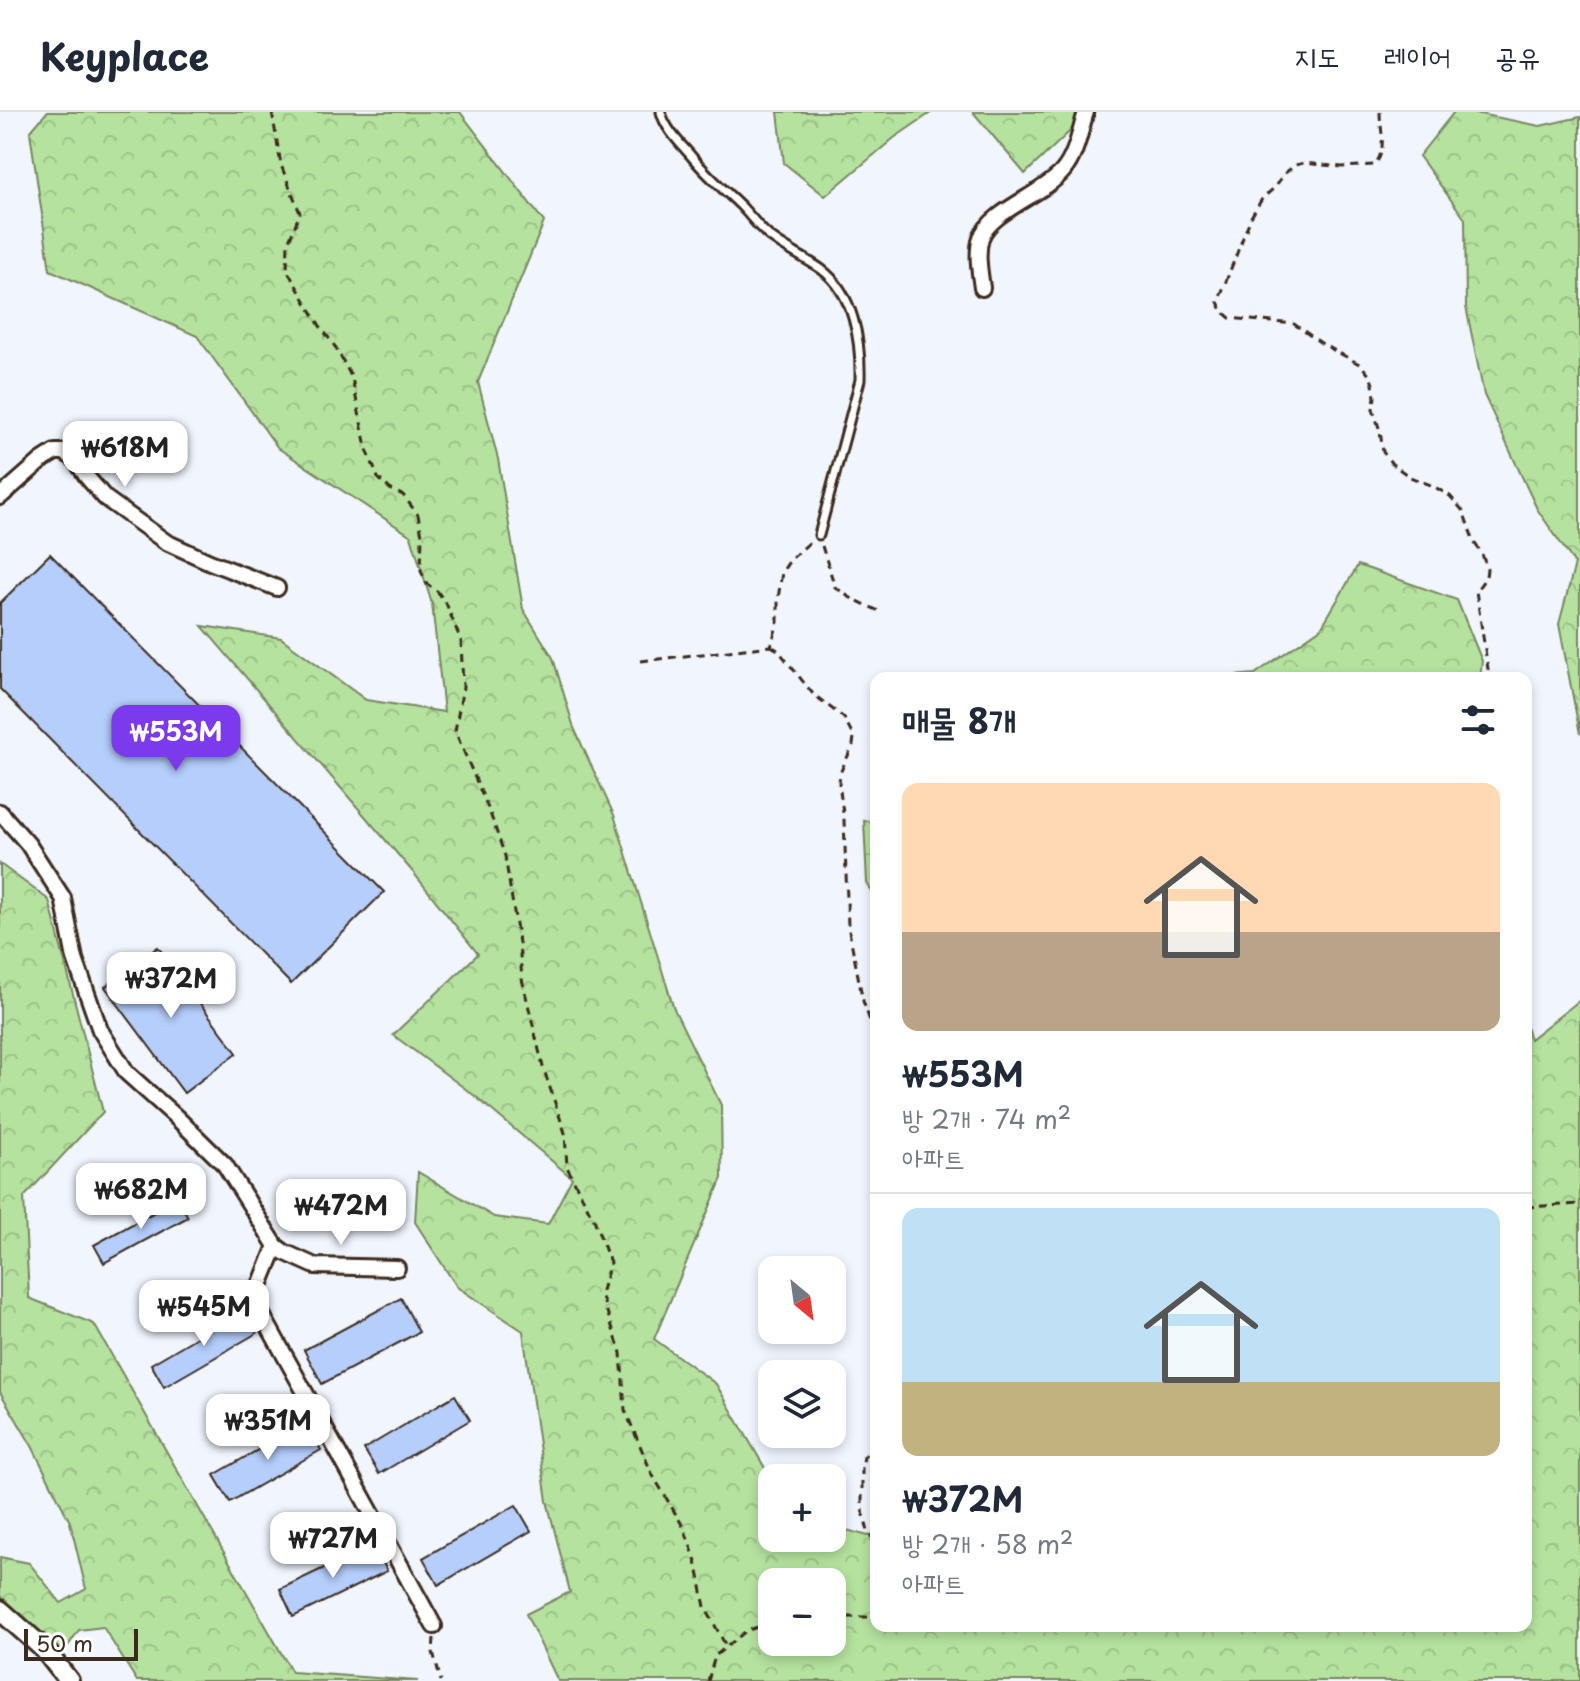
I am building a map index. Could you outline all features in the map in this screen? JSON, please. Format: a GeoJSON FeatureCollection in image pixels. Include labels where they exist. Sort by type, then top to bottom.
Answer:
{"type":"FeatureCollection","features":[{"type":"Feature","properties":{"kind":"street"},"geometry":{"type":"LineString","coordinates":[[982,288],[978,261],[981,237],[993,220],[1050,184],[1065,169],[1086,112]]}},
{"type":"Feature","properties":{"kind":"street"},"geometry":{"type":"LineString","coordinates":[[0,497],[41,461],[55,452],[64,452],[75,459],[105,498],[166,542],[277,588]]}},
{"type":"Feature","properties":{"kind":"street"},"geometry":{"type":"LineString","coordinates":[[0,812],[28,844],[63,898],[75,959],[100,1030],[127,1073],[225,1165],[276,1246],[315,1266],[397,1268]]}},
{"type":"Feature","properties":{"kind":"street"},"geometry":{"type":"LineString","coordinates":[[276,1246],[254,1300],[434,1626]]}},
{"type":"Feature","properties":{"kind":"street"},"geometry":{"type":"LineString","coordinates":[[0,1610],[44,1649],[69,1681]]}},
{"type":"Feature","properties":{"kind":"lane"},"geometry":{"type":"LineString","coordinates":[[661,112],[672,134],[703,170],[767,235],[823,270],[845,295],[861,358],[860,380],[819,535]]}},
{"type":"Feature","properties":{"kind":"path"},"geometry":{"type":"LineString","coordinates":[[272,112],[281,165],[300,213],[288,243],[287,270],[352,378],[366,447],[378,478],[403,495],[418,515],[422,535],[421,571],[427,584],[446,603],[461,641],[463,687],[455,731],[505,856],[522,979],[543,1067],[565,1133],[567,1167],[595,1222],[610,1263],[601,1294],[621,1353],[625,1410],[652,1474],[684,1528],[696,1561],[705,1607],[726,1646]]}},
{"type":"Feature","properties":{"kind":"path"},"geometry":{"type":"LineString","coordinates":[[1380,112],[1382,149],[1380,159],[1374,165],[1295,165],[1268,192],[1251,217],[1218,302],[1230,318],[1294,324],[1361,365],[1370,376],[1374,390],[1373,409],[1383,452],[1392,464],[1410,477],[1456,500],[1482,554],[1486,577],[1476,591],[1487,672]]}},
{"type":"Feature","properties":{"kind":"path"},"geometry":{"type":"LineString","coordinates":[[771,646],[778,622],[782,572],[790,560],[819,535],[835,587],[881,612]]}},
{"type":"Feature","properties":{"kind":"path"},"geometry":{"type":"LineString","coordinates":[[641,661],[771,646],[778,650],[813,694],[844,718],[850,727],[853,745],[840,773],[839,783],[844,820],[848,926],[870,1021]]}},
{"type":"Feature","properties":{"kind":"path"},"geometry":{"type":"LineString","coordinates":[[1532,1207],[1580,1204]]}},
{"type":"Feature","properties":{"kind":"path"},"geometry":{"type":"LineString","coordinates":[[870,1450],[864,1457],[862,1467],[862,1508],[870,1536]]}},
{"type":"Feature","properties":{"kind":"path"},"geometry":{"type":"LineString","coordinates":[[846,1617],[870,1617]]}},
{"type":"Feature","properties":{"kind":"path"},"geometry":{"type":"LineString","coordinates":[[434,1626],[433,1652],[441,1681]]}},
{"type":"Feature","properties":{"kind":"path"},"geometry":{"type":"LineString","coordinates":[[708,1681],[715,1656],[746,1631],[758,1627]]}},
{"type":"Feature","properties":{"kind":"green space"},"geometry":{"type":"Polygon","coordinates":[[[47,112],[460,112],[544,222],[478,382],[498,459],[523,609],[553,658],[574,728],[614,815],[674,1009],[721,1105],[722,1178],[654,1339],[716,1384],[763,1464],[758,1464],[758,1552],[846,1552],[846,1530],[870,1535],[870,1632],[1532,1632],[1532,1037],[1580,1000],[1580,1681],[558,1681],[526,1614],[570,1592],[547,1501],[523,1331],[457,1287],[415,1222],[418,1172],[494,1217],[548,1224],[572,1178],[475,1096],[393,1035],[478,954],[412,871],[202,626],[281,638],[366,700],[444,712],[432,604],[411,536],[278,448],[197,336],[50,270],[30,132],[47,112]]]}},
{"type":"Feature","properties":{"kind":"green space"},"geometry":{"type":"Polygon","coordinates":[[[778,112],[932,112],[894,138],[825,196],[784,163],[778,112]]]}},
{"type":"Feature","properties":{"kind":"green space"},"geometry":{"type":"Polygon","coordinates":[[[973,112],[1090,112],[1025,174],[973,112]]]}},
{"type":"Feature","properties":{"kind":"green space"},"geometry":{"type":"Polygon","coordinates":[[[1454,112],[1470,112],[1540,126],[1580,117],[1580,734],[1559,624],[1575,564],[1537,509],[1484,395],[1466,307],[1465,219],[1419,156],[1454,112]]]}},
{"type":"Feature","properties":{"kind":"green space"},"geometry":{"type":"Polygon","coordinates":[[[1358,565],[1457,600],[1482,661],[1481,672],[1258,672],[1321,628],[1358,565]]]}},
{"type":"Feature","properties":{"kind":"green space"},"geometry":{"type":"Polygon","coordinates":[[[864,820],[870,822],[870,889],[867,883],[864,820]]]}},
{"type":"Feature","properties":{"kind":"green space"},"geometry":{"type":"Polygon","coordinates":[[[0,864],[49,900],[103,1112],[24,1197],[29,1298],[94,1324],[292,1672],[418,1681],[137,1681],[103,1627],[79,1630],[63,1653],[0,1596],[0,1557],[29,1563],[61,1603],[86,1589],[70,1522],[32,1446],[0,1392],[0,864]]]}},
{"type":"Feature","properties":{"kind":"building"},"geometry":{"type":"Polygon","coordinates":[[[50,554],[384,892],[291,984],[0,689],[0,603],[50,554]]]}},
{"type":"Feature","properties":{"kind":"building"},"geometry":{"type":"Polygon","coordinates":[[[158,947],[237,1053],[184,1093],[105,987],[158,947]]]}},
{"type":"Feature","properties":{"kind":"building"},"geometry":{"type":"Polygon","coordinates":[[[178,1199],[188,1217],[104,1263],[94,1245],[178,1199]]]}},
{"type":"Feature","properties":{"kind":"building"},"geometry":{"type":"Polygon","coordinates":[[[401,1298],[419,1332],[322,1384],[304,1350],[401,1298]]]}},
{"type":"Feature","properties":{"kind":"building"},"geometry":{"type":"Polygon","coordinates":[[[243,1310],[257,1333],[164,1387],[151,1364],[243,1310]]]}},
{"type":"Feature","properties":{"kind":"building"},"geometry":{"type":"Polygon","coordinates":[[[455,1395],[470,1420],[379,1474],[364,1449],[455,1395]]]}},
{"type":"Feature","properties":{"kind":"building"},"geometry":{"type":"Polygon","coordinates":[[[305,1423],[321,1450],[230,1502],[214,1475],[305,1423]]]}},
{"type":"Feature","properties":{"kind":"building"},"geometry":{"type":"Polygon","coordinates":[[[516,1505],[531,1531],[438,1585],[423,1558],[516,1505]]]}},
{"type":"Feature","properties":{"kind":"building"},"geometry":{"type":"Polygon","coordinates":[[[374,1544],[387,1571],[293,1617],[280,1589],[374,1544]]]}}]}
